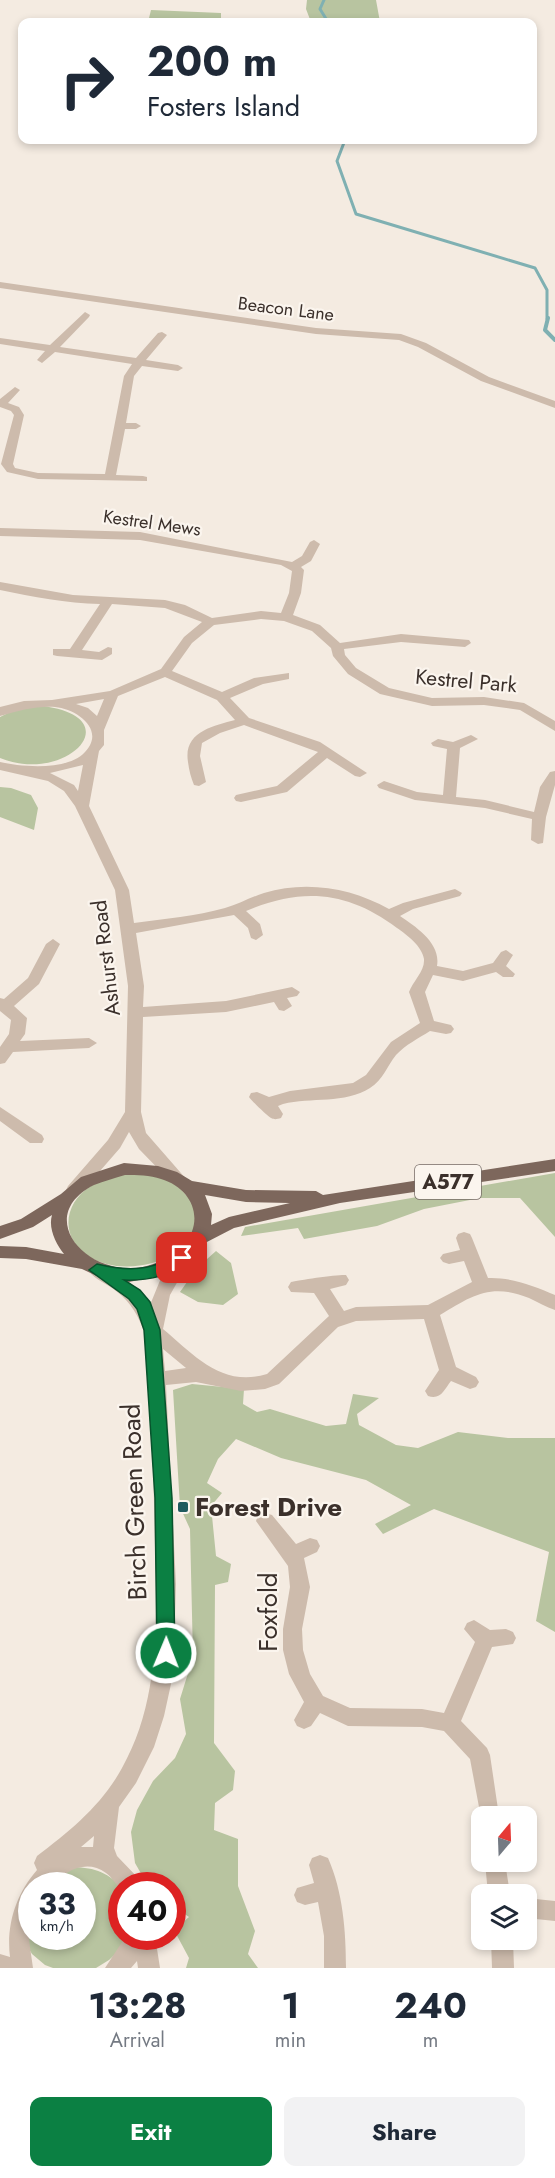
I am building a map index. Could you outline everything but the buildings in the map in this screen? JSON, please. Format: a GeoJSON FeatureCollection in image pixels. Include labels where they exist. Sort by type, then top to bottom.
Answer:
{"type":"FeatureCollection","features":[{"type":"Feature","properties":{"kind":"main road","name":"A577"},"geometry":{"type":"LineString","coordinates":[[0,1252],[26,1253],[112,1274],[137,1275],[162,1269],[182,1258],[199,1239],[229,1223],[340,1197],[555,1165]]}},
{"type":"Feature","properties":{"kind":"main road","name":"A577"},"geometry":{"type":"LineString","coordinates":[[0,1233],[27,1223],[97,1176],[124,1169],[144,1169],[183,1183],[246,1196],[340,1197]]}},
{"type":"Feature","properties":{"kind":"main road"},"geometry":{"type":"LineString","coordinates":[[183,1183],[197,1198],[203,1211],[204,1225],[199,1239]]}},
{"type":"Feature","properties":{"kind":"main road"},"geometry":{"type":"LineString","coordinates":[[70,1195],[58,1216],[59,1234],[67,1250],[90,1267]]}},
{"type":"Feature","properties":{"kind":"street","name":"Beacon Lane"},"geometry":{"type":"LineString","coordinates":[[0,285],[316,331],[401,337],[422,345],[484,379],[555,405]]}},
{"type":"Feature","properties":{"kind":"street"},"geometry":{"type":"LineString","coordinates":[[42,360],[84,314]]}},
{"type":"Feature","properties":{"kind":"street"},"geometry":{"type":"LineString","coordinates":[[110,478],[129,376],[139,362],[163,340]]}},
{"type":"Feature","properties":{"kind":"street"},"geometry":{"type":"LineString","coordinates":[[0,341],[178,368]]}},
{"type":"Feature","properties":{"kind":"street"},"geometry":{"type":"LineString","coordinates":[[15,390],[1,403],[15,409],[19,416],[4,453],[8,467],[16,472],[48,477],[143,479]]}},
{"type":"Feature","properties":{"kind":"street"},"geometry":{"type":"LineString","coordinates":[[118,426],[136,426]]}},
{"type":"Feature","properties":{"kind":"street","name":"Kestrel Mews"},"geometry":{"type":"LineString","coordinates":[[0,516],[3,532],[140,536],[284,562],[292,567]]}},
{"type":"Feature","properties":{"kind":"street"},"geometry":{"type":"LineString","coordinates":[[286,617],[297,583],[297,570],[292,567],[307,558],[314,544]]}},
{"type":"Feature","properties":{"kind":"street"},"geometry":{"type":"LineString","coordinates":[[1,587],[81,600],[151,602],[174,606],[198,614],[210,622]]}},
{"type":"Feature","properties":{"kind":"street"},"geometry":{"type":"LineString","coordinates":[[75,652],[109,600]]}},
{"type":"Feature","properties":{"kind":"street","name":"Kestrel Park"},"geometry":{"type":"LineString","coordinates":[[165,672],[188,640],[210,622],[243,616],[286,617],[316,628],[336,647],[344,663],[364,680],[398,695],[432,702],[504,703],[524,707],[555,727]]}},
{"type":"Feature","properties":{"kind":"street","name":"Kestrel Park"},"geometry":{"type":"LineString","coordinates":[[336,647],[392,636],[424,637],[465,643]]}},
{"type":"Feature","properties":{"kind":"street"},"geometry":{"type":"LineString","coordinates":[[57,652],[102,656],[108,651]]}},
{"type":"Feature","properties":{"kind":"street"},"geometry":{"type":"LineString","coordinates":[[0,698],[30,703],[54,703],[113,694],[165,672],[222,697],[244,721],[315,745],[360,773]]}},
{"type":"Feature","properties":{"kind":"street"},"geometry":{"type":"LineString","coordinates":[[222,697],[260,681],[284,676]]}},
{"type":"Feature","properties":{"kind":"street"},"geometry":{"type":"LineString","coordinates":[[82,806],[93,750],[98,740],[98,729],[113,694]]}},
{"type":"Feature","properties":{"kind":"street"},"geometry":{"type":"LineString","coordinates":[[0,712],[30,703]]}},
{"type":"Feature","properties":{"kind":"street"},"geometry":{"type":"LineString","coordinates":[[54,703],[85,713],[98,729]]}},
{"type":"Feature","properties":{"kind":"street","name":"Kestrel Park"},"geometry":{"type":"LineString","coordinates":[[539,715],[555,709]]}},
{"type":"Feature","properties":{"kind":"street"},"geometry":{"type":"LineString","coordinates":[[199,782],[194,748],[196,741],[208,733],[244,721]]}},
{"type":"Feature","properties":{"kind":"street"},"geometry":{"type":"LineString","coordinates":[[438,743],[454,746],[471,739]]}},
{"type":"Feature","properties":{"kind":"street"},"geometry":{"type":"LineString","coordinates":[[449,799],[454,746]]}},
{"type":"Feature","properties":{"kind":"street"},"geometry":{"type":"LineString","coordinates":[[28,772],[66,767],[82,760],[93,750]]}},
{"type":"Feature","properties":{"kind":"street"},"geometry":{"type":"LineString","coordinates":[[241,798],[264,799],[282,789],[325,753]]}},
{"type":"Feature","properties":{"kind":"street","name":"Ashurst Road"},"geometry":{"type":"LineString","coordinates":[[0,766],[53,778],[69,788],[82,806],[122,890],[136,986],[133,1112],[138,1134],[145,1145],[183,1183]]}},
{"type":"Feature","properties":{"kind":"street"},"geometry":{"type":"LineString","coordinates":[[538,840],[539,817],[547,787],[555,775]]}},
{"type":"Feature","properties":{"kind":"street"},"geometry":{"type":"LineString","coordinates":[[384,785],[415,796],[485,804],[539,817]]}},
{"type":"Feature","properties":{"kind":"street"},"geometry":{"type":"LineString","coordinates":[[128,929],[170,924],[236,909],[270,895],[305,891],[335,894],[372,905],[389,915],[424,945],[431,957],[429,969],[417,992],[428,1025]]}},
{"type":"Feature","properties":{"kind":"street"},"geometry":{"type":"LineString","coordinates":[[389,915],[408,906],[455,893]]}},
{"type":"Feature","properties":{"kind":"street"},"geometry":{"type":"LineString","coordinates":[[236,909],[255,927],[256,935]]}},
{"type":"Feature","properties":{"kind":"street"},"geometry":{"type":"LineString","coordinates":[[4,1053],[17,1034],[19,1018],[2,1004],[34,981],[53,944]]}},
{"type":"Feature","properties":{"kind":"street"},"geometry":{"type":"LineString","coordinates":[[429,969],[463,976],[504,965]]}},
{"type":"Feature","properties":{"kind":"street"},"geometry":{"type":"LineString","coordinates":[[137,1012],[213,1009],[285,998]]}},
{"type":"Feature","properties":{"kind":"street"},"geometry":{"type":"LineString","coordinates":[[267,1105],[293,1096],[336,1093],[362,1086],[377,1074],[397,1045],[428,1025],[446,1029]]}},
{"type":"Feature","properties":{"kind":"street"},"geometry":{"type":"LineString","coordinates":[[4,1053],[89,1043]]}},
{"type":"Feature","properties":{"kind":"street","name":"Ashurst Road"},"geometry":{"type":"LineString","coordinates":[[70,1195],[114,1144],[133,1112]]}},
{"type":"Feature","properties":{"kind":"street"},"geometry":{"type":"LineString","coordinates":[[0,1113],[36,1139]]}},
{"type":"Feature","properties":{"kind":"street"},"geometry":{"type":"LineString","coordinates":[[449,1258],[467,1246],[482,1285]]}},
{"type":"Feature","properties":{"kind":"street","name":"Birch Green Road"},"geometry":{"type":"LineString","coordinates":[[152,1330],[160,1293],[182,1258]]}},
{"type":"Feature","properties":{"kind":"street","name":"Birch Green Road"},"geometry":{"type":"LineString","coordinates":[[90,1267],[134,1294],[144,1306],[152,1330],[159,1406],[167,1604],[166,1653],[162,1684],[150,1728],[139,1755],[110,1804],[105,1817],[103,1848],[109,1864]]}},
{"type":"Feature","properties":{"kind":"street"},"geometry":{"type":"LineString","coordinates":[[297,1287],[319,1286],[340,1280]]}},
{"type":"Feature","properties":{"kind":"street"},"geometry":{"type":"LineString","coordinates":[[157,1380],[186,1375],[207,1376],[246,1386],[261,1384],[273,1379],[339,1318],[356,1314],[430,1312],[482,1285],[516,1286],[555,1303]]}},
{"type":"Feature","properties":{"kind":"street"},"geometry":{"type":"LineString","coordinates":[[319,1286],[339,1318]]}},
{"type":"Feature","properties":{"kind":"street"},"geometry":{"type":"LineString","coordinates":[[430,1312],[448,1371],[470,1382]]}},
{"type":"Feature","properties":{"kind":"street"},"geometry":{"type":"LineString","coordinates":[[152,1330],[207,1376]]}},
{"type":"Feature","properties":{"kind":"street"},"geometry":{"type":"LineString","coordinates":[[434,1391],[448,1371]]}},
{"type":"Feature","properties":{"kind":"street","name":"Foxfold"},"geometry":{"type":"LineString","coordinates":[[265,1521],[302,1550],[302,1580],[293,1627],[294,1653],[302,1678],[316,1702]]}},
{"type":"Feature","properties":{"kind":"street"},"geometry":{"type":"LineString","coordinates":[[450,1723],[489,1635]]}},
{"type":"Feature","properties":{"kind":"street"},"geometry":{"type":"LineString","coordinates":[[304,1720],[316,1702],[348,1717],[422,1718],[450,1723],[480,1755],[488,1806]]}},
{"type":"Feature","properties":{"kind":"street","name":"Birch Green Road"},"geometry":{"type":"LineString","coordinates":[[22,1968],[12,1956],[5,1936],[5,1914],[9,1895],[26,1876],[92,1824],[110,1804]]}},
{"type":"Feature","properties":{"kind":"street"},"geometry":{"type":"LineString","coordinates":[[45,1863],[88,1857],[109,1864],[119,1872]]}},
{"type":"Feature","properties":{"kind":"street"},"geometry":{"type":"LineString","coordinates":[[320,1865],[333,1919],[335,1968]]}},
{"type":"Feature","properties":{"kind":"street"},"geometry":{"type":"LineString","coordinates":[[305,1895],[327,1890]]}},
{"type":"Feature","properties":{"kind":"street"},"geometry":{"type":"LineString","coordinates":[[537,1909],[555,1911]]}},
{"type":"Feature","properties":{"kind":"street"},"geometry":{"type":"LineString","coordinates":[[116,1968],[131,1950]]}},
{"type":"Feature","properties":{"kind":"street"},"geometry":{"type":"LineString","coordinates":[[146,1950],[149,1968]]}},
{"type":"Feature","properties":{"kind":"street"},"geometry":{"type":"LineString","coordinates":[[502,1950],[503,1968]]}},
{"type":"Feature","properties":{"kind":"street"},"geometry":{"type":"LineString","coordinates":[[0,1965],[11,1968]]}},
{"type":"Feature","properties":{"kind":"green space"},"geometry":{"type":"Polygon","coordinates":[[[307,0],[376,0],[379,18],[309,18],[306,9],[307,0]]]}},
{"type":"Feature","properties":{"kind":"green space"},"geometry":{"type":"Polygon","coordinates":[[[151,10],[221,13],[221,18],[149,18],[151,10]]]}},
{"type":"Feature","properties":{"kind":"green space"},"geometry":{"type":"Polygon","coordinates":[[[42,706],[69,713],[83,723],[86,734],[80,746],[66,756],[47,763],[24,764],[0,758],[0,717],[14,710],[42,706]]]}},
{"type":"Feature","properties":{"kind":"green space"},"geometry":{"type":"Polygon","coordinates":[[[0,787],[31,795],[38,808],[34,830],[0,817],[0,787]]]}},
{"type":"Feature","properties":{"kind":"green space"},"geometry":{"type":"Polygon","coordinates":[[[135,1173],[166,1179],[180,1189],[187,1196],[196,1214],[195,1230],[186,1244],[170,1256],[151,1263],[129,1266],[108,1264],[88,1256],[79,1249],[69,1230],[70,1211],[75,1202],[82,1193],[96,1183],[112,1177],[135,1173]]]}},
{"type":"Feature","properties":{"kind":"green space"},"geometry":{"type":"Polygon","coordinates":[[[555,1173],[555,1237],[520,1198],[480,1198],[424,1209],[377,1226],[304,1239],[298,1228],[241,1236],[245,1227],[555,1173]]]}},
{"type":"Feature","properties":{"kind":"green space"},"geometry":{"type":"Polygon","coordinates":[[[216,1251],[231,1263],[238,1294],[223,1305],[198,1302],[180,1292],[197,1268],[216,1251]]]}},
{"type":"Feature","properties":{"kind":"green space"},"geometry":{"type":"Polygon","coordinates":[[[192,1384],[244,1389],[243,1404],[257,1412],[270,1409],[326,1426],[346,1424],[353,1394],[379,1398],[357,1414],[359,1425],[396,1445],[418,1448],[458,1432],[508,1438],[555,1438],[555,1632],[536,1621],[549,1552],[434,1509],[383,1534],[375,1524],[411,1505],[366,1480],[281,1458],[236,1439],[218,1459],[207,1483],[222,1493],[211,1506],[216,1556],[231,1564],[228,1582],[215,1585],[214,1743],[235,1771],[233,1790],[215,1803],[214,1830],[238,1839],[238,1886],[255,1931],[248,1954],[258,1968],[186,1968],[189,1958],[185,1950],[186,1920],[189,1917],[186,1915],[186,1872],[140,1872],[135,1863],[131,1832],[137,1810],[153,1781],[175,1758],[186,1734],[180,1699],[193,1657],[190,1529],[180,1507],[173,1390],[192,1384]]]}},
{"type":"Feature","properties":{"kind":"green space"},"geometry":{"type":"Polygon","coordinates":[[[70,1867],[85,1868],[108,1876],[108,1950],[120,1950],[96,1968],[53,1968],[45,1965],[30,1950],[96,1950],[96,1872],[61,1872],[70,1867]]]}},
{"type":"Feature","properties":{"kind":"waterway"},"geometry":{"type":"LineString","coordinates":[[324,0],[320,9],[326,18]]}},
{"type":"Feature","properties":{"kind":"waterway"},"geometry":{"type":"LineString","coordinates":[[343,144],[337,161],[356,214],[535,268],[547,290],[547,319]]}},
{"type":"Feature","properties":{"kind":"waterway"},"geometry":{"type":"LineString","coordinates":[[548,318],[545,330],[555,340]]}},
{"type":"Feature","properties":{"kind":"place","name":"Forest Drive"},"geometry":{"type":"Point","coordinates":[183,1507]}},
{"type":"Feature","properties":{"kind":"route"},"geometry":{"type":"LineString","coordinates":[[166,1653],[164,1498],[152,1330],[144,1306],[134,1294],[97,1270],[112,1274],[137,1275],[162,1269],[182,1258]]}}]}
